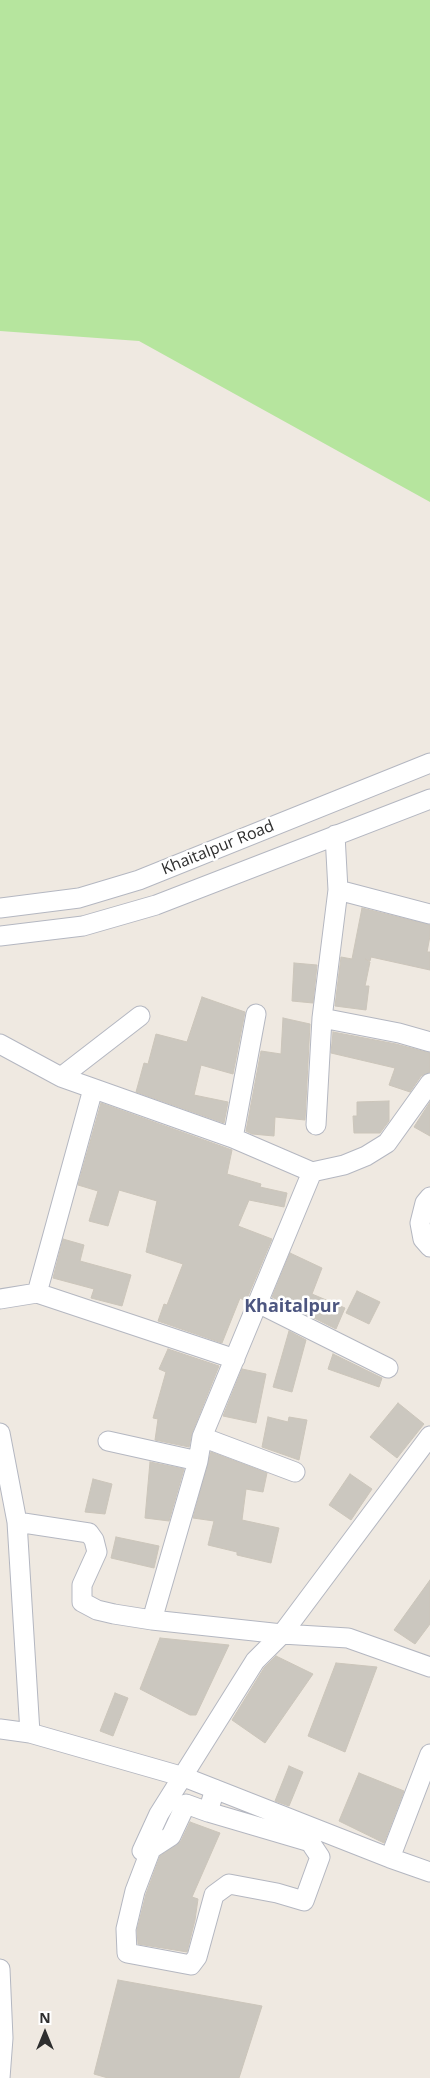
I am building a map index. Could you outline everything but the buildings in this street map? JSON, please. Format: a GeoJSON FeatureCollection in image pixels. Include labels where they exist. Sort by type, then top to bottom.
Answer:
{"type":"FeatureCollection","features":[{"type":"Feature","properties":{"kind":"street","name":"Khaitalpur Road"},"geometry":{"type":"LineString","coordinates":[[0,908],[78,898],[139,880],[430,763]]}},
{"type":"Feature","properties":{"kind":"street","name":"Khaitalpur Road"},"geometry":{"type":"LineString","coordinates":[[0,936],[84,926],[156,905],[430,799]]}},
{"type":"Feature","properties":{"kind":"street"},"geometry":{"type":"LineString","coordinates":[[316,1125],[322,1018],[338,890],[335,835]]}},
{"type":"Feature","properties":{"kind":"street"},"geometry":{"type":"LineString","coordinates":[[338,890],[430,914]]}},
{"type":"Feature","properties":{"kind":"street"},"geometry":{"type":"LineString","coordinates":[[233,1138],[256,1014]]}},
{"type":"Feature","properties":{"kind":"street"},"geometry":{"type":"LineString","coordinates":[[60,1077],[140,1016]]}},
{"type":"Feature","properties":{"kind":"street"},"geometry":{"type":"LineString","coordinates":[[322,1018],[399,1033],[430,1042]]}},
{"type":"Feature","properties":{"kind":"street"},"geometry":{"type":"LineString","coordinates":[[0,1044],[60,1077],[233,1138],[312,1172],[344,1165],[366,1156],[387,1143],[430,1083]]}},
{"type":"Feature","properties":{"kind":"street"},"geometry":{"type":"LineString","coordinates":[[37,1293],[93,1089]]}},
{"type":"Feature","properties":{"kind":"street"},"geometry":{"type":"LineString","coordinates":[[152,1620],[198,1461],[202,1437],[312,1172]]}},
{"type":"Feature","properties":{"kind":"street"},"geometry":{"type":"LineString","coordinates":[[430,1197],[425,1203],[420,1223],[423,1239],[430,1247]]}},
{"type":"Feature","properties":{"kind":"street"},"geometry":{"type":"LineString","coordinates":[[0,1298],[37,1293],[235,1359]]}},
{"type":"Feature","properties":{"kind":"street"},"geometry":{"type":"LineString","coordinates":[[258,1303],[388,1368]]}},
{"type":"Feature","properties":{"kind":"street"},"geometry":{"type":"LineString","coordinates":[[0,1433],[17,1522],[30,1733]]}},
{"type":"Feature","properties":{"kind":"street"},"geometry":{"type":"LineString","coordinates":[[142,1851],[159,1814],[184,1777],[255,1661],[282,1634],[430,1436]]}},
{"type":"Feature","properties":{"kind":"street"},"geometry":{"type":"LineString","coordinates":[[202,1437],[295,1472]]}},
{"type":"Feature","properties":{"kind":"street"},"geometry":{"type":"LineString","coordinates":[[108,1442],[198,1461]]}},
{"type":"Feature","properties":{"kind":"street"},"geometry":{"type":"LineString","coordinates":[[17,1522],[89,1533],[94,1540],[97,1552],[82,1585],[82,1602],[97,1610],[152,1620],[282,1634],[348,1638],[430,1667]]}},
{"type":"Feature","properties":{"kind":"street"},"geometry":{"type":"LineString","coordinates":[[0,1729],[30,1733],[184,1777],[430,1872]]}},
{"type":"Feature","properties":{"kind":"street"},"geometry":{"type":"LineString","coordinates":[[390,1858],[430,1754]]}},
{"type":"Feature","properties":{"kind":"street"},"geometry":{"type":"LineString","coordinates":[[208,1812],[215,1789]]}},
{"type":"Feature","properties":{"kind":"street"},"geometry":{"type":"LineString","coordinates":[[186,1804],[208,1812],[310,1842],[320,1857],[304,1901],[277,1893],[228,1884],[214,1895],[197,1957],[191,1966],[127,1954],[126,1929],[134,1891],[151,1849],[171,1836],[186,1804]]}},
{"type":"Feature","properties":{"kind":"street"},"geometry":{"type":"LineString","coordinates":[[0,1969],[3,2038],[0,2078]]}},
{"type":"Feature","properties":{"kind":"green space"},"geometry":{"type":"Polygon","coordinates":[[[0,0],[430,0],[430,502],[139,341],[0,331],[0,0]]]}},
{"type":"Feature","properties":{"kind":"district","name":"Khaitalpur"},"geometry":{"type":"Point","coordinates":[292,1307]}}]}
